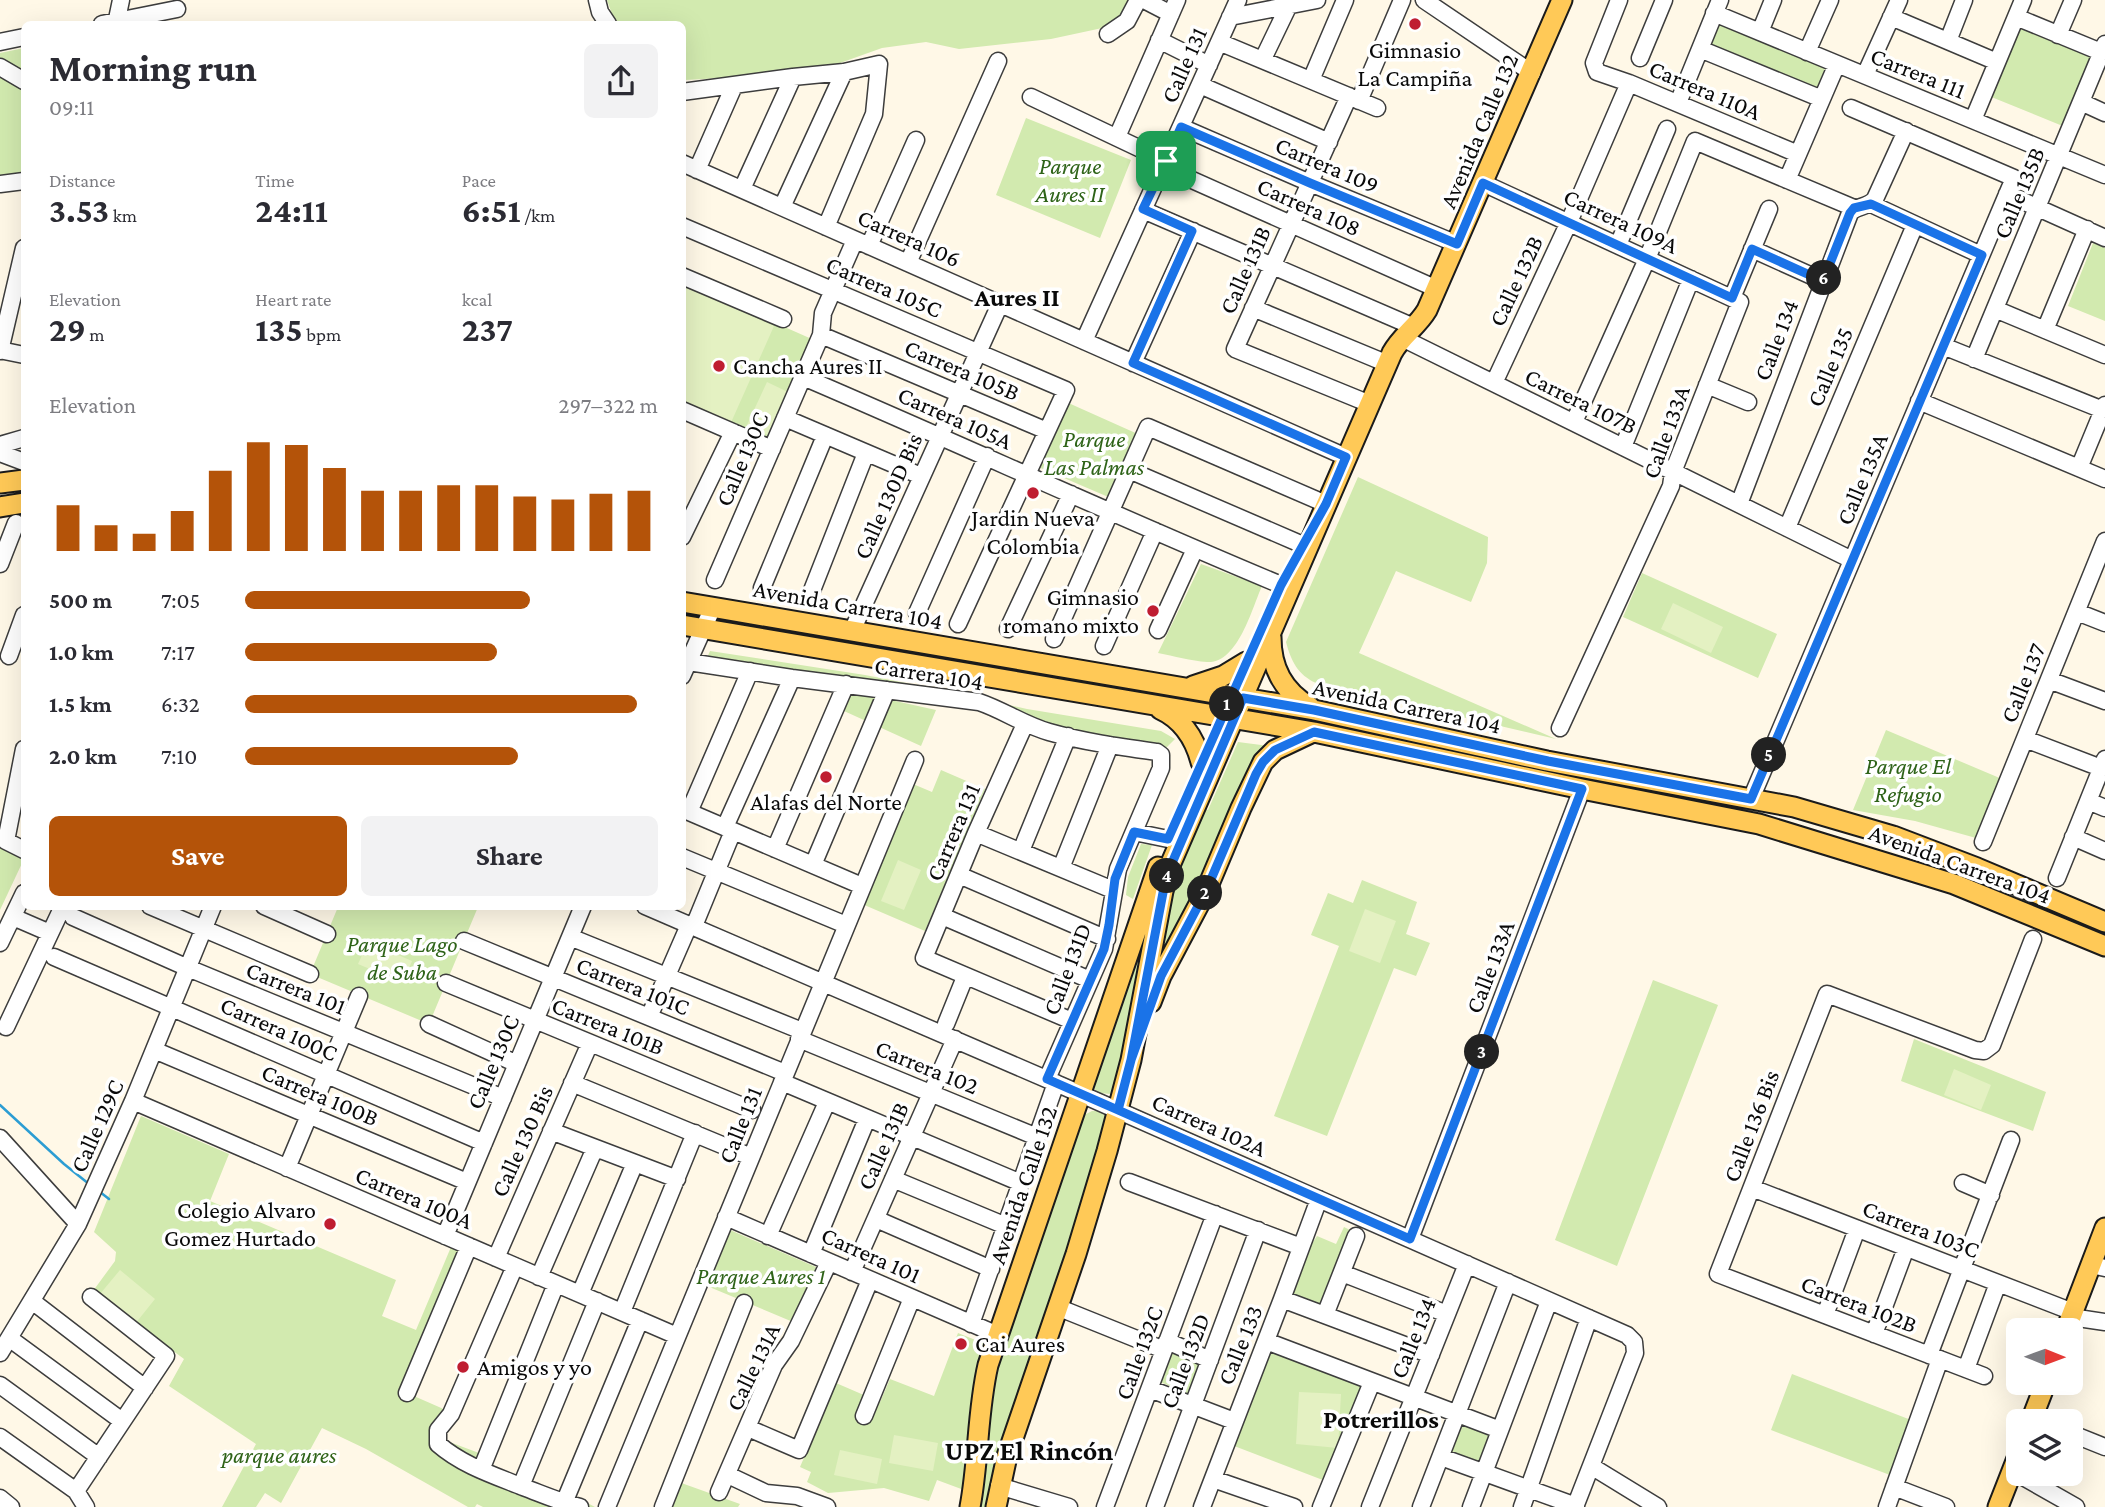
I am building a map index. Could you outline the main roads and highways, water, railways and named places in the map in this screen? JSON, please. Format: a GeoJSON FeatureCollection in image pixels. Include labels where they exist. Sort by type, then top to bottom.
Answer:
{"type":"FeatureCollection","features":[{"type":"Feature","properties":{"kind":"main road","name":"Avenida Calle 132"},"geometry":{"type":"LineString","coordinates":[[996,1507],[1014,1433],[1097,1190],[1131,1060],[1166,877],[1237,696],[1270,636],[1388,363],[1408,332],[1423,316],[1437,289],[1564,0]]}},
{"type":"Feature","properties":{"kind":"main road"},"geometry":{"type":"LineString","coordinates":[[0,484],[21,480]]}},
{"type":"Feature","properties":{"kind":"main road"},"geometry":{"type":"LineString","coordinates":[[0,507],[21,504]]}},
{"type":"Feature","properties":{"kind":"main road","name":"Avenida Calle 132"},"geometry":{"type":"LineString","coordinates":[[1237,696],[1246,662],[1281,585],[1326,504]]}},
{"type":"Feature","properties":{"kind":"main road","name":"Avenida Carrera 104"},"geometry":{"type":"LineString","coordinates":[[686,603],[1314,710],[1548,761],[1807,811],[1893,836],[1977,867],[2105,922]]}},
{"type":"Feature","properties":{"kind":"main road","name":"Avenida Carrera 104"},"geometry":{"type":"LineString","coordinates":[[686,626],[1314,732],[1778,829],[1954,884],[2105,946]]}},
{"type":"Feature","properties":{"kind":"main road"},"geometry":{"type":"LineString","coordinates":[[1270,636],[1273,663],[1278,676],[1298,701],[1314,710]]}},
{"type":"Feature","properties":{"kind":"main road"},"geometry":{"type":"LineString","coordinates":[[1189,688],[1223,676],[1246,662]]}},
{"type":"Feature","properties":{"kind":"main road"},"geometry":{"type":"LineString","coordinates":[[1153,706],[1176,719],[1186,729],[1198,750],[1201,762]]}},
{"type":"Feature","properties":{"kind":"main road","name":"Avenida Calle 132"},"geometry":{"type":"LineString","coordinates":[[970,1507],[981,1402],[988,1365],[1168,839],[1201,762],[1228,718]]}},
{"type":"Feature","properties":{"kind":"main road"},"geometry":{"type":"LineString","coordinates":[[1131,1060],[1161,976],[1206,891],[1256,774],[1275,750],[1314,732]]}},
{"type":"Feature","properties":{"kind":"main road"},"geometry":{"type":"LineString","coordinates":[[2071,1318],[2098,1266],[2105,1228]]}},
{"type":"Feature","properties":{"kind":"main road"},"geometry":{"type":"LineString","coordinates":[[2002,1506],[2010,1486]]}},
{"type":"Feature","properties":{"kind":"waterway"},"geometry":{"type":"LineString","coordinates":[[0,1105],[89,1184]]}},
{"type":"Feature","properties":{"kind":"waterway"},"geometry":{"type":"LineString","coordinates":[[100,1192],[109,1199]]}},
{"type":"Feature","properties":{"kind":"place","name":"Gimnasio La Campiña"},"geometry":{"type":"Point","coordinates":[1415,24]}},
{"type":"Feature","properties":{"kind":"place","name":"Cancha Aures II"},"geometry":{"type":"Point","coordinates":[719,366]}},
{"type":"Feature","properties":{"kind":"place","name":"Jardin Nueva Colombia"},"geometry":{"type":"Point","coordinates":[1033,493]}},
{"type":"Feature","properties":{"kind":"place","name":"Gimnasio romano mixto"},"geometry":{"type":"Point","coordinates":[1153,611]}},
{"type":"Feature","properties":{"kind":"place","name":"Alafas del Norte"},"geometry":{"type":"Point","coordinates":[826,777]}},
{"type":"Feature","properties":{"kind":"place","name":"Colegio Alvaro Gomez Hurtado"},"geometry":{"type":"Point","coordinates":[330,1224]}},
{"type":"Feature","properties":{"kind":"place","name":"Cai Aures"},"geometry":{"type":"Point","coordinates":[961,1344]}},
{"type":"Feature","properties":{"kind":"place","name":"Amigos y yo"},"geometry":{"type":"Point","coordinates":[463,1367]}},
{"type":"Feature","properties":{"kind":"district","name":"Aures II"},"geometry":{"type":"Point","coordinates":[1017,297]}},
{"type":"Feature","properties":{"kind":"district","name":"Potrerillos"},"geometry":{"type":"Point","coordinates":[1381,1419]}},
{"type":"Feature","properties":{"kind":"district","name":"UPZ El Rincón"},"geometry":{"type":"Point","coordinates":[1029,1450]}},
{"type":"Feature","properties":{"kind":"park label","name":"Parque Aures II"},"geometry":{"type":"Point","coordinates":[1070,180]}},
{"type":"Feature","properties":{"kind":"park label","name":"Parque Las Palmas"},"geometry":{"type":"Point","coordinates":[1094,453]}},
{"type":"Feature","properties":{"kind":"park label","name":"Parque El Refugio"},"geometry":{"type":"Point","coordinates":[1908,780]}},
{"type":"Feature","properties":{"kind":"park label","name":"Parque Lago de Suba"},"geometry":{"type":"Point","coordinates":[402,958]}},
{"type":"Feature","properties":{"kind":"park label","name":"Parque Aures 1"},"geometry":{"type":"Point","coordinates":[761,1276]}},
{"type":"Feature","properties":{"kind":"park label","name":"parque aures"},"geometry":{"type":"Point","coordinates":[279,1455]}}]}
